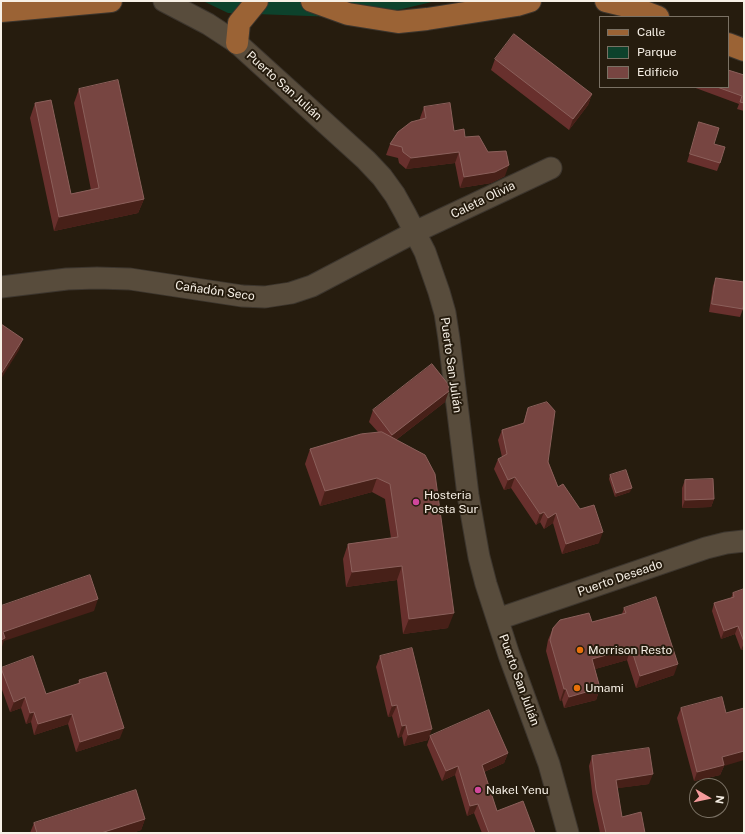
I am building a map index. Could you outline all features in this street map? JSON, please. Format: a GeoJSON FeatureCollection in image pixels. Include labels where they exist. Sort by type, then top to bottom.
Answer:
{"type":"FeatureCollection","features":[{"type":"Feature","properties":{"kind":"main road"},"geometry":{"type":"LineString","coordinates":[[1,11],[111,1]]}},
{"type":"Feature","properties":{"kind":"main road"},"geometry":{"type":"LineString","coordinates":[[237,43],[239,23],[257,1]]}},
{"type":"Feature","properties":{"kind":"main road"},"geometry":{"type":"LineString","coordinates":[[312,1],[348,14],[398,22],[518,5],[530,1]]}},
{"type":"Feature","properties":{"kind":"main road"},"geometry":{"type":"LineString","coordinates":[[606,1],[631,7],[655,16]]}},
{"type":"Feature","properties":{"kind":"main road"},"geometry":{"type":"LineString","coordinates":[[729,44],[744,50]]}},
{"type":"Feature","properties":{"kind":"street","name":"Puerto San Julián"},"geometry":{"type":"LineString","coordinates":[[164,1],[208,24],[237,43],[366,160],[382,177],[395,195],[415,232],[432,271],[445,313],[473,527],[486,584],[517,678],[549,764],[568,833]]}},
{"type":"Feature","properties":{"kind":"street","name":"Caleta Olivia"},"geometry":{"type":"LineString","coordinates":[[415,232],[550,168]]}},
{"type":"Feature","properties":{"kind":"street","name":"Cañadón Seco"},"geometry":{"type":"LineString","coordinates":[[1,287],[97,278],[130,279],[242,296],[265,297],[290,293],[312,286],[415,232]]}},
{"type":"Feature","properties":{"kind":"street","name":"Puerto Deseado"},"geometry":{"type":"LineString","coordinates":[[498,619],[706,548],[726,543],[744,541]]}},
{"type":"Feature","properties":{"kind":"green space"},"geometry":{"type":"Polygon","coordinates":[[[203,1],[436,1],[364,18],[228,13],[203,1]]]}},
{"type":"Feature","properties":{"kind":"building"},"geometry":{"type":"Polygon","coordinates":[[[514,34],[592,94],[573,119],[495,59],[514,34]]]}},
{"type":"Feature","properties":{"kind":"building"},"geometry":{"type":"Polygon","coordinates":[[[729,70],[744,75],[744,103],[740,102],[742,96],[720,88],[729,88],[729,70]]]}},
{"type":"Feature","properties":{"kind":"building"},"geometry":{"type":"Polygon","coordinates":[[[118,80],[144,199],[59,217],[35,103],[51,100],[71,194],[99,188],[79,89],[118,80]]]}},
{"type":"Feature","properties":{"kind":"building"},"geometry":{"type":"Polygon","coordinates":[[[450,103],[454,131],[464,129],[465,137],[479,136],[488,152],[506,151],[509,165],[495,172],[464,177],[459,152],[411,158],[403,152],[402,147],[390,144],[398,132],[411,122],[426,118],[424,107],[450,103]]]}},
{"type":"Feature","properties":{"kind":"building"},"geometry":{"type":"Polygon","coordinates":[[[699,122],[719,128],[714,144],[725,147],[720,163],[690,154],[699,122]]]}},
{"type":"Feature","properties":{"kind":"building"},"geometry":{"type":"Polygon","coordinates":[[[716,278],[744,282],[743,309],[712,304],[716,278]]]}},
{"type":"Feature","properties":{"kind":"building"},"geometry":{"type":"Polygon","coordinates":[[[1,324],[23,339],[1,374],[1,324]]]}},
{"type":"Feature","properties":{"kind":"building"},"geometry":{"type":"Polygon","coordinates":[[[432,364],[448,384],[449,391],[392,435],[373,410],[432,364]]]}},
{"type":"Feature","properties":{"kind":"building"},"geometry":{"type":"Polygon","coordinates":[[[547,402],[555,411],[548,462],[558,487],[563,484],[580,509],[594,505],[603,532],[566,544],[556,513],[548,518],[544,512],[540,514],[515,477],[508,480],[498,459],[507,454],[502,430],[524,423],[528,408],[547,402]]]}},
{"type":"Feature","properties":{"kind":"building"},"geometry":{"type":"Polygon","coordinates":[[[382,432],[425,455],[435,474],[454,613],[409,619],[402,566],[352,572],[348,544],[398,537],[390,484],[377,478],[325,491],[310,449],[361,434],[382,432]]]}},
{"type":"Feature","properties":{"kind":"building"},"geometry":{"type":"Polygon","coordinates":[[[626,470],[632,488],[616,493],[610,475],[626,470]]]}},
{"type":"Feature","properties":{"kind":"building"},"geometry":{"type":"Polygon","coordinates":[[[713,479],[714,499],[685,500],[685,480],[713,479]]]}},
{"type":"Feature","properties":{"kind":"building"},"geometry":{"type":"Polygon","coordinates":[[[90,575],[98,599],[3,632],[5,638],[1,640],[1,606],[90,575]]]}},
{"type":"Feature","properties":{"kind":"building"},"geometry":{"type":"Polygon","coordinates":[[[744,589],[744,642],[738,626],[724,631],[714,603],[734,597],[733,593],[744,589]]]}},
{"type":"Feature","properties":{"kind":"building"},"geometry":{"type":"Polygon","coordinates":[[[656,597],[678,664],[640,676],[631,648],[592,659],[600,688],[569,697],[566,689],[564,689],[550,640],[553,628],[560,620],[589,613],[592,622],[626,613],[624,608],[656,597]]]}},
{"type":"Feature","properties":{"kind":"building"},"geometry":{"type":"Polygon","coordinates":[[[412,648],[432,729],[408,735],[406,725],[402,726],[397,705],[392,706],[380,656],[412,648]]]}},
{"type":"Feature","properties":{"kind":"building"},"geometry":{"type":"Polygon","coordinates":[[[33,656],[46,694],[80,683],[79,680],[106,672],[124,728],[80,742],[72,714],[38,724],[34,712],[30,713],[25,697],[14,702],[1,668],[33,656]]]}},
{"type":"Feature","properties":{"kind":"building"},"geometry":{"type":"Polygon","coordinates":[[[722,697],[726,713],[744,708],[744,751],[722,757],[724,765],[697,772],[681,708],[722,697]]]}},
{"type":"Feature","properties":{"kind":"building"},"geometry":{"type":"Polygon","coordinates":[[[489,710],[508,753],[482,765],[497,811],[523,801],[535,833],[489,833],[478,804],[470,806],[458,766],[446,771],[430,736],[489,710]]]}},
{"type":"Feature","properties":{"kind":"building"},"geometry":{"type":"Polygon","coordinates":[[[649,748],[653,774],[616,780],[622,817],[641,812],[645,833],[606,833],[596,790],[592,756],[649,748]]]}},
{"type":"Feature","properties":{"kind":"building"},"geometry":{"type":"Polygon","coordinates":[[[136,790],[145,819],[101,833],[37,833],[34,823],[136,790]]]}},
{"type":"Feature","properties":{"kind":"place","name":"Hosteria Posta Sur"},"geometry":{"type":"Point","coordinates":[416,502]}},
{"type":"Feature","properties":{"kind":"place","name":"Morrison Resto"},"geometry":{"type":"Point","coordinates":[580,650]}},
{"type":"Feature","properties":{"kind":"place","name":"Umami"},"geometry":{"type":"Point","coordinates":[577,688]}},
{"type":"Feature","properties":{"kind":"place","name":"Nakel Yenu"},"geometry":{"type":"Point","coordinates":[478,790]}}]}
